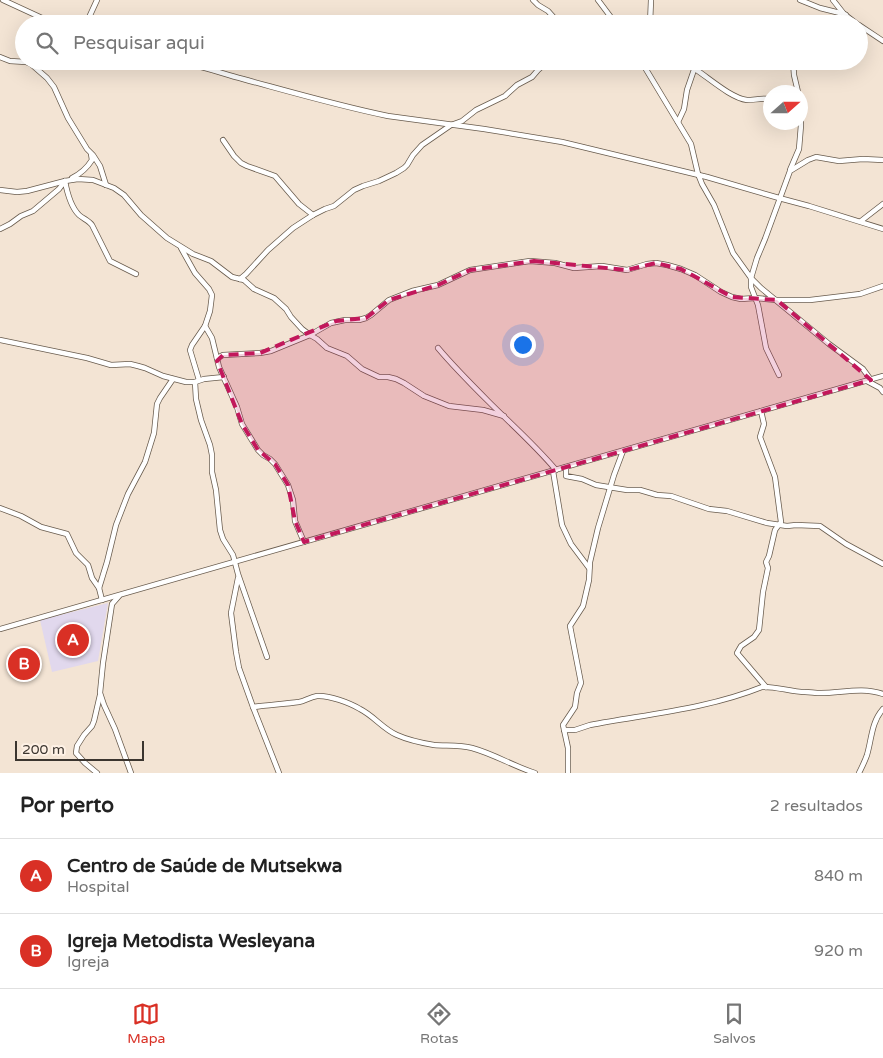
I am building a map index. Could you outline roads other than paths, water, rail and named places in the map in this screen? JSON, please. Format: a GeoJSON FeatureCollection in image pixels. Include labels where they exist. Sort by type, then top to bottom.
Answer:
{"type":"FeatureCollection","features":[{"type":"Feature","properties":{"kind":"street"},"geometry":{"type":"LineString","coordinates":[[3,0],[36,15]]}},
{"type":"Feature","properties":{"kind":"street"},"geometry":{"type":"LineString","coordinates":[[90,15],[97,0]]}},
{"type":"Feature","properties":{"kind":"street"},"geometry":{"type":"LineString","coordinates":[[533,0],[552,15]]}},
{"type":"Feature","properties":{"kind":"street"},"geometry":{"type":"LineString","coordinates":[[598,0],[609,15]]}},
{"type":"Feature","properties":{"kind":"street"},"geometry":{"type":"LineString","coordinates":[[650,0],[650,15]]}},
{"type":"Feature","properties":{"kind":"street"},"geometry":{"type":"LineString","coordinates":[[800,0],[820,8],[845,14]]}},
{"type":"Feature","properties":{"kind":"street"},"geometry":{"type":"LineString","coordinates":[[833,0],[845,14]]}},
{"type":"Feature","properties":{"kind":"street"},"geometry":{"type":"LineString","coordinates":[[868,31],[883,41]]}},
{"type":"Feature","properties":{"kind":"street"},"geometry":{"type":"LineString","coordinates":[[0,57],[15,61]]}},
{"type":"Feature","properties":{"kind":"street"},"geometry":{"type":"LineString","coordinates":[[37,70],[54,88],[68,118],[100,166],[106,185]]}},
{"type":"Feature","properties":{"kind":"street"},"geometry":{"type":"LineString","coordinates":[[215,70],[328,103],[366,112],[542,138],[698,174],[883,229]]}},
{"type":"Feature","properties":{"kind":"street"},"geometry":{"type":"LineString","coordinates":[[240,279],[293,228],[313,215],[334,206],[354,190],[379,181],[404,168],[412,155],[422,145],[451,125],[462,121],[476,110],[505,96],[517,85],[532,77],[538,70]]}},
{"type":"Feature","properties":{"kind":"street"},"geometry":{"type":"LineString","coordinates":[[647,70],[692,144],[702,184],[714,204],[733,253],[751,278],[829,344],[863,369],[869,380],[881,390],[883,382]]}},
{"type":"Feature","properties":{"kind":"street"},"geometry":{"type":"LineString","coordinates":[[678,122],[684,109],[687,90],[695,70]]}},
{"type":"Feature","properties":{"kind":"street"},"geometry":{"type":"LineString","coordinates":[[697,70],[738,97],[747,100],[763,98]]}},
{"type":"Feature","properties":{"kind":"street"},"geometry":{"type":"LineString","coordinates":[[794,70],[796,85]]}},
{"type":"Feature","properties":{"kind":"street"},"geometry":{"type":"LineString","coordinates":[[779,375],[766,348],[751,287],[751,278],[779,198],[799,149],[801,130]]}},
{"type":"Feature","properties":{"kind":"street"},"geometry":{"type":"LineString","coordinates":[[223,140],[241,163],[275,176],[299,204],[313,215]]}},
{"type":"Feature","properties":{"kind":"street"},"geometry":{"type":"LineString","coordinates":[[0,229],[33,211],[68,180],[84,170],[92,160],[90,152]]}},
{"type":"Feature","properties":{"kind":"street"},"geometry":{"type":"LineString","coordinates":[[790,171],[816,157],[839,161],[883,160]]}},
{"type":"Feature","properties":{"kind":"street"},"geometry":{"type":"LineString","coordinates":[[68,180],[67,190],[76,211],[89,221],[110,261],[136,274]]}},
{"type":"Feature","properties":{"kind":"street"},"geometry":{"type":"LineString","coordinates":[[0,190],[28,191],[68,180],[93,180],[106,185],[124,194],[137,210],[168,238],[200,257],[211,261],[232,276],[244,280],[254,289],[280,302],[302,329],[327,348],[347,356],[362,369],[379,377],[396,379],[428,398],[450,406],[483,410],[504,416]]}},
{"type":"Feature","properties":{"kind":"street"},"geometry":{"type":"LineString","coordinates":[[861,222],[883,204]]}},
{"type":"Feature","properties":{"kind":"street"},"geometry":{"type":"LineString","coordinates":[[179,245],[194,273],[211,291],[210,311],[205,326],[190,350],[197,381],[196,398],[201,420],[210,444],[220,530],[233,555],[266,657]]}},
{"type":"Feature","properties":{"kind":"street"},"geometry":{"type":"LineString","coordinates":[[217,358],[270,351],[310,335],[336,321],[366,318],[389,300],[412,290],[438,285],[470,270],[534,261],[555,263],[574,268],[602,266],[627,270],[641,265],[656,263],[681,268],[721,292],[741,299],[810,300],[860,294],[883,286]]}},
{"type":"Feature","properties":{"kind":"street"},"geometry":{"type":"LineString","coordinates":[[205,326],[212,338],[219,367],[237,407],[242,424],[254,444],[263,455],[270,459],[288,485],[293,500],[293,516],[304,542]]}},
{"type":"Feature","properties":{"kind":"street"},"geometry":{"type":"LineString","coordinates":[[0,340],[87,358],[111,365],[130,364],[186,382],[204,378],[224,377]]}},
{"type":"Feature","properties":{"kind":"street"},"geometry":{"type":"LineString","coordinates":[[438,348],[538,449],[554,470],[562,525],[571,544],[590,569]]}},
{"type":"Feature","properties":{"kind":"street"},"geometry":{"type":"LineString","coordinates":[[0,629],[883,376]]}},
{"type":"Feature","properties":{"kind":"street"},"geometry":{"type":"LineString","coordinates":[[99,588],[116,525],[128,494],[145,462],[154,432],[157,404],[173,379]]}},
{"type":"Feature","properties":{"kind":"street"},"geometry":{"type":"LineString","coordinates":[[761,411],[764,424],[760,437],[775,478],[781,522],[774,530],[766,562],[768,568],[763,592],[759,630],[754,637],[741,646],[737,653],[766,687]]}},
{"type":"Feature","properties":{"kind":"street"},"geometry":{"type":"LineString","coordinates":[[568,773],[568,748],[564,723],[575,707],[577,692],[581,684],[570,626],[583,606],[598,528],[623,450]]}},
{"type":"Feature","properties":{"kind":"street"},"geometry":{"type":"LineString","coordinates":[[566,467],[566,476],[582,479],[596,485],[671,496],[709,509],[727,511],[779,525],[820,526],[846,544],[883,564]]}},
{"type":"Feature","properties":{"kind":"street"},"geometry":{"type":"LineString","coordinates":[[0,508],[41,527],[67,534],[76,553],[88,565],[92,578],[104,599]]}},
{"type":"Feature","properties":{"kind":"street"},"geometry":{"type":"LineString","coordinates":[[233,555],[243,560]]}},
{"type":"Feature","properties":{"kind":"street"},"geometry":{"type":"LineString","coordinates":[[238,574],[231,613],[236,652],[253,708],[279,773]]}},
{"type":"Feature","properties":{"kind":"street"},"geometry":{"type":"LineString","coordinates":[[97,773],[76,753],[77,746],[94,721],[100,694],[112,604],[122,594]]}},
{"type":"Feature","properties":{"kind":"street"},"geometry":{"type":"LineString","coordinates":[[104,599],[110,600],[112,604]]}},
{"type":"Feature","properties":{"kind":"street"},"geometry":{"type":"LineString","coordinates":[[564,730],[575,730],[597,724],[700,706],[739,696],[762,687],[820,693],[861,690],[883,694]]}},
{"type":"Feature","properties":{"kind":"street"},"geometry":{"type":"LineString","coordinates":[[100,694],[131,773]]}},
{"type":"Feature","properties":{"kind":"street"},"geometry":{"type":"LineString","coordinates":[[253,708],[300,702],[309,698],[323,696],[361,709],[396,735],[427,744],[471,748],[535,773]]}},
{"type":"Feature","properties":{"kind":"street"},"geometry":{"type":"LineString","coordinates":[[859,773],[867,755],[875,722],[883,709]]}},
{"type":"Feature","properties":{"kind":"place","name":"Centro de Saúde de Mutsekwa"},"geometry":{"type":"Point","coordinates":[73,640]}},
{"type":"Feature","properties":{"kind":"place","name":"Igreja Metodista Wesleyana"},"geometry":{"type":"Point","coordinates":[24,664]}}]}
